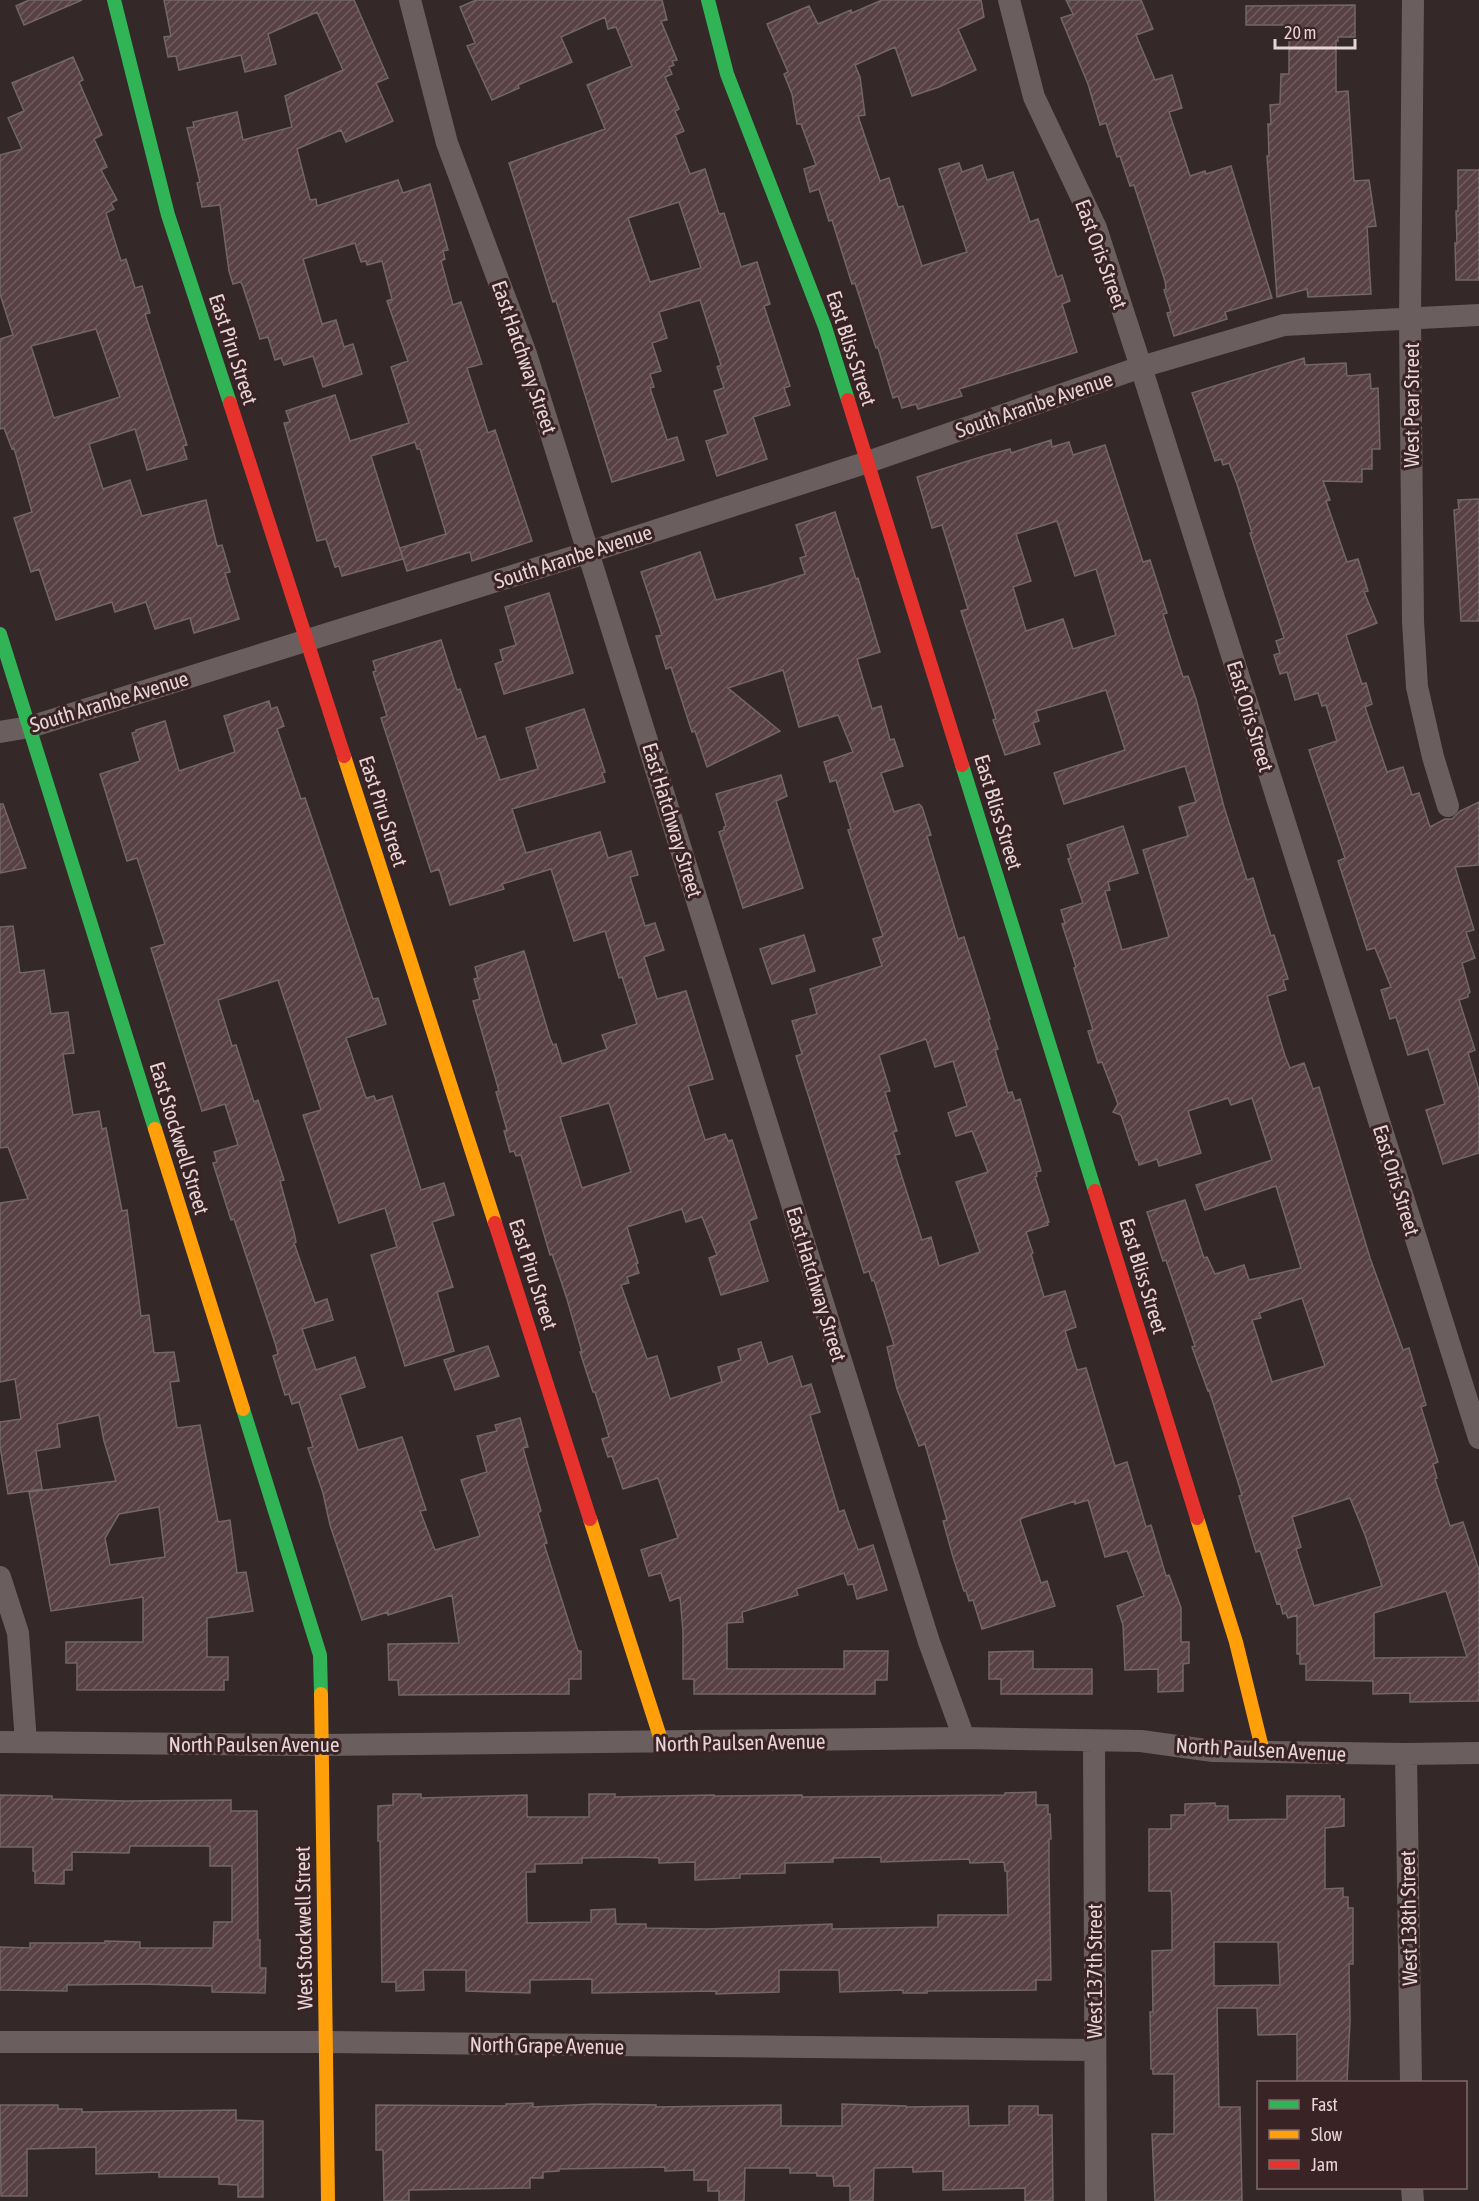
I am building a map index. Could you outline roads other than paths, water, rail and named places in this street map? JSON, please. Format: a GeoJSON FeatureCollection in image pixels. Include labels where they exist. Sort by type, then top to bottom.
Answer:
{"type":"FeatureCollection","features":[{"type":"Feature","properties":{"kind":"street","name":"East Piru Street"},"geometry":{"type":"LineString","coordinates":[[114,0],[168,216],[662,1743]]}},
{"type":"Feature","properties":{"kind":"street","name":"East Hatchway Street"},"geometry":{"type":"LineString","coordinates":[[410,0],[447,143],[526,354],[929,1642],[964,1738]]}},
{"type":"Feature","properties":{"kind":"street","name":"East Bliss Street"},"geometry":{"type":"LineString","coordinates":[[708,0],[727,74],[825,327],[868,462],[1236,1642],[1263,1752]]}},
{"type":"Feature","properties":{"kind":"street","name":"East Oris Street"},"geometry":{"type":"LineString","coordinates":[[1009,0],[1034,97],[1096,228],[1142,367],[1479,1438]]}},
{"type":"Feature","properties":{"kind":"street","name":"West Pear Street"},"geometry":{"type":"LineString","coordinates":[[1413,0],[1410,319],[1413,621],[1417,687],[1448,806]]}},
{"type":"Feature","properties":{"kind":"street","name":"South Aranbe Avenue"},"geometry":{"type":"LineString","coordinates":[[0,732],[30,727],[589,552],[868,462],[1142,367],[1284,325],[1479,315]]}},
{"type":"Feature","properties":{"kind":"street","name":"East Stockwell Street"},"geometry":{"type":"LineString","coordinates":[[0,634],[320,1655]]}},
{"type":"Feature","properties":{"kind":"street"},"geometry":{"type":"LineString","coordinates":[[0,1577],[18,1633],[26,1742]]}},
{"type":"Feature","properties":{"kind":"street","name":"West Stockwell Street"},"geometry":{"type":"LineString","coordinates":[[320,1655],[328,2201]]}},
{"type":"Feature","properties":{"kind":"street","name":"North Paulsen Avenue"},"geometry":{"type":"LineString","coordinates":[[0,1742],[320,1745],[964,1738],[1141,1741],[1213,1751],[1406,1754],[1479,1752]]}},
{"type":"Feature","properties":{"kind":"street","name":"West 137th Street"},"geometry":{"type":"LineString","coordinates":[[1094,1741],[1096,2201]]}},
{"type":"Feature","properties":{"kind":"street","name":"West 138th Street"},"geometry":{"type":"LineString","coordinates":[[1406,1754],[1411,2081]]}},
{"type":"Feature","properties":{"kind":"street","name":"North Grape Avenue"},"geometry":{"type":"LineString","coordinates":[[0,2042],[1095,2050]]}}]}
